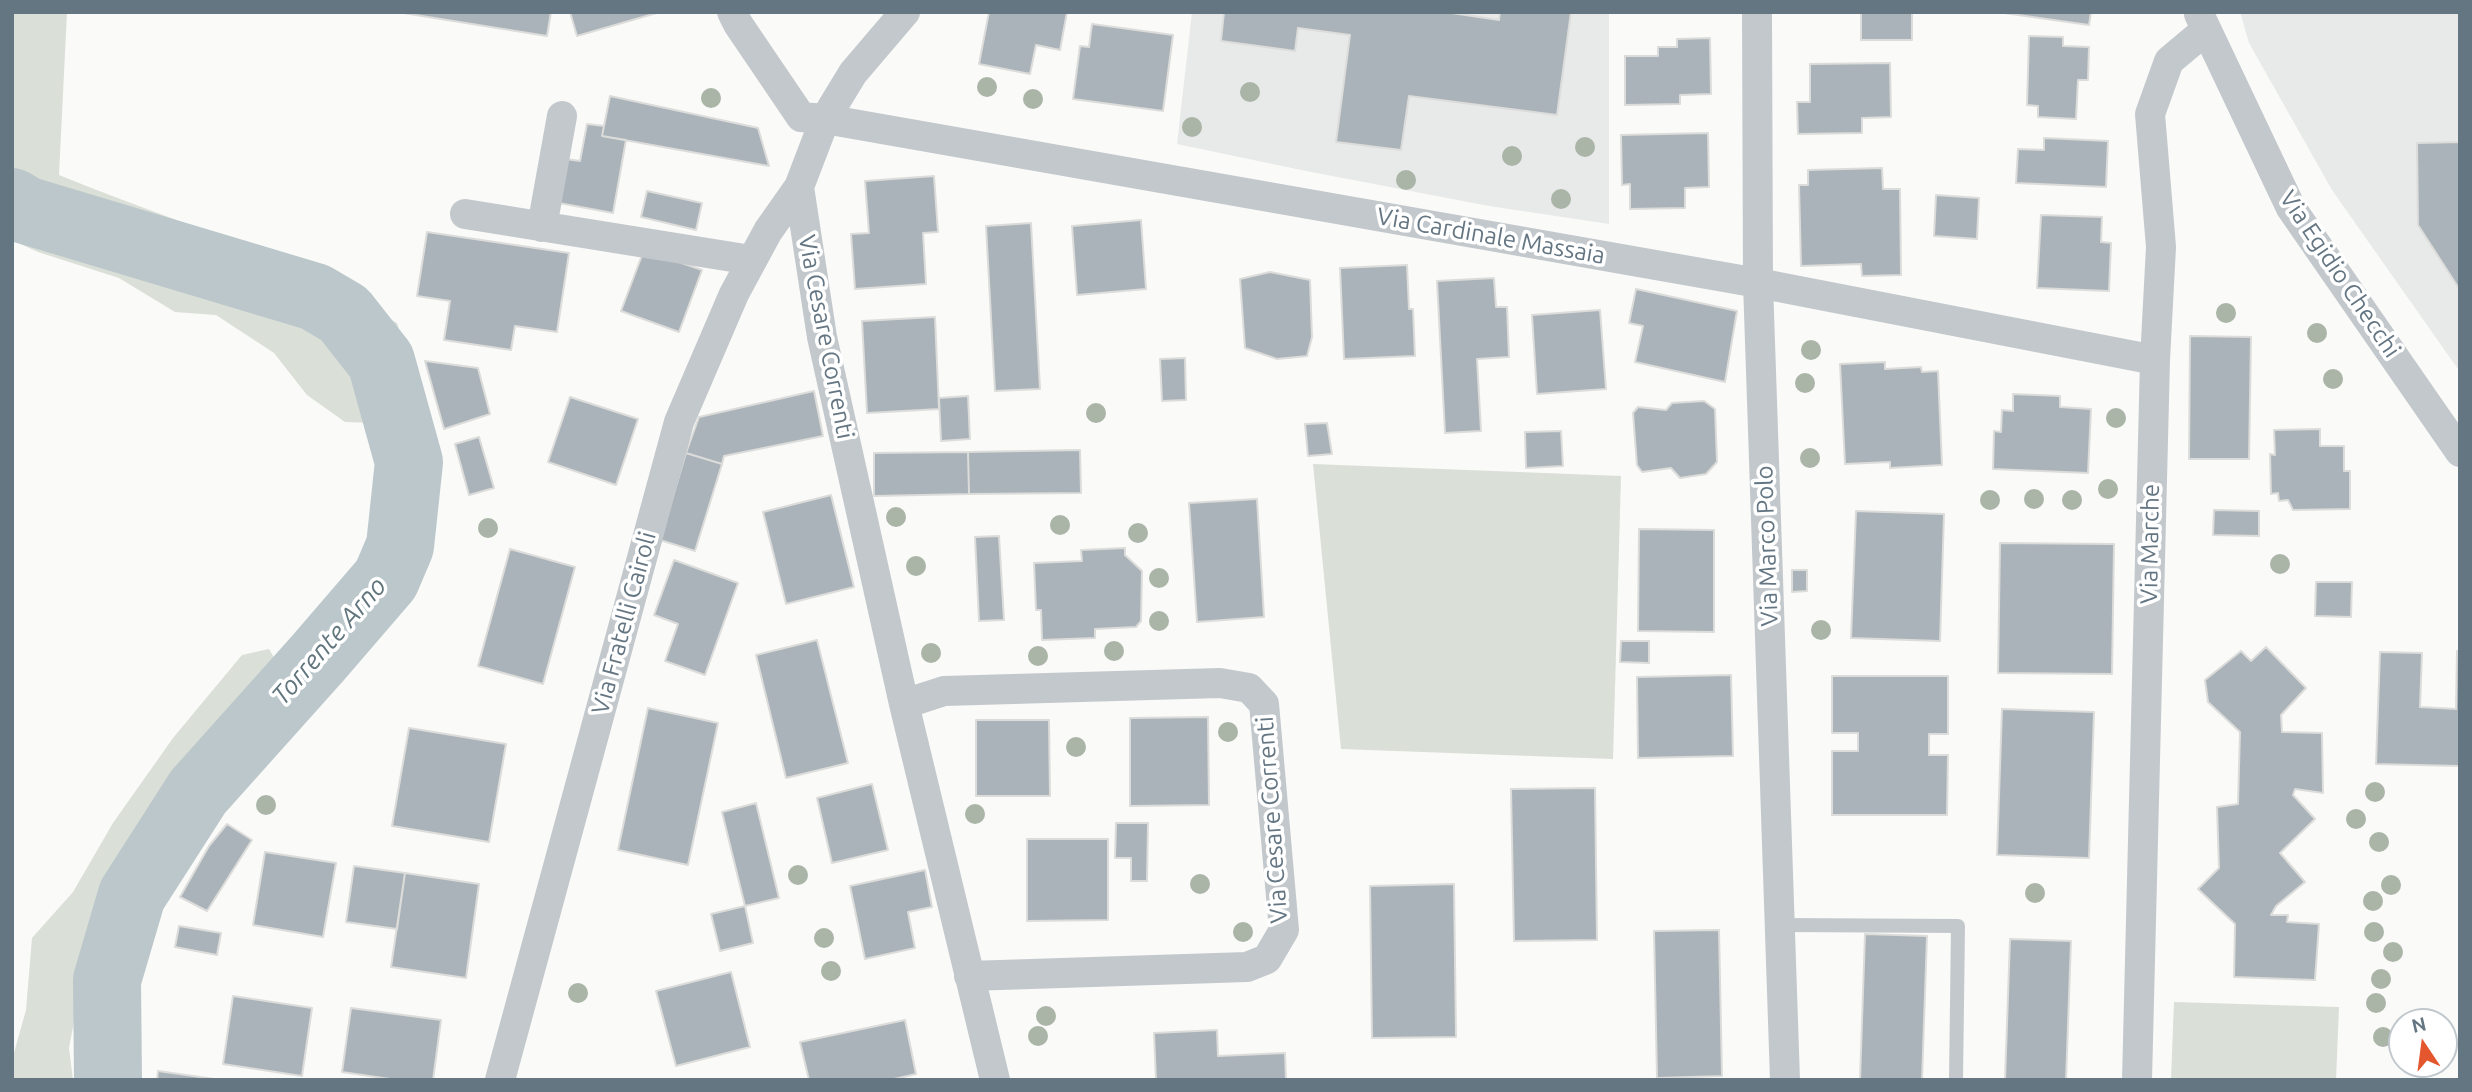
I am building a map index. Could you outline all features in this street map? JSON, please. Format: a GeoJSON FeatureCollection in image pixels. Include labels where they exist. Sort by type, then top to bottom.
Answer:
{"type":"FeatureCollection","features":[{"type":"Feature","properties":{"kind":"street"},"geometry":{"type":"LineString","coordinates":[[733,12],[738,24],[801,117],[825,119]]}},
{"type":"Feature","properties":{"kind":"street","name":"Via Cesare Correnti"},"geometry":{"type":"LineString","coordinates":[[905,12],[853,73],[825,119],[799,187],[822,337],[905,704],[995,1080]]}},
{"type":"Feature","properties":{"kind":"street","name":"Via Marco Polo"},"geometry":{"type":"LineString","coordinates":[[1757,12],[1758,283],[1785,1080]]}},
{"type":"Feature","properties":{"kind":"street","name":"Via Marche"},"geometry":{"type":"LineString","coordinates":[[2137,1080],[2155,360],[2161,247],[2150,114],[2169,61],[2202,21]]}},
{"type":"Feature","properties":{"kind":"street","name":"Via Egidio Checchi"},"geometry":{"type":"LineString","coordinates":[[2202,21],[2291,208],[2460,452]]}},
{"type":"Feature","properties":{"kind":"street"},"geometry":{"type":"LineString","coordinates":[[542,227],[562,117]]}},
{"type":"Feature","properties":{"kind":"street","name":"Via Cardinale Massaia"},"geometry":{"type":"LineString","coordinates":[[825,119],[1758,283],[2155,360]]}},
{"type":"Feature","properties":{"kind":"street","name":"Via Fratelli Cairoli"},"geometry":{"type":"LineString","coordinates":[[500,1080],[679,422],[751,260],[799,187]]}},
{"type":"Feature","properties":{"kind":"street"},"geometry":{"type":"LineString","coordinates":[[465,214],[751,260]]}},
{"type":"Feature","properties":{"kind":"street","name":"Via Cesare Correnti"},"geometry":{"type":"LineString","coordinates":[[905,704],[944,691],[1220,683],[1249,688],[1264,704],[1284,930],[1267,959],[1247,967],[969,976]]}},
{"type":"Feature","properties":{"kind":"lane"},"geometry":{"type":"LineString","coordinates":[[1780,925],[1958,926],[1956,1080]]}},
{"type":"Feature","properties":{"kind":"shaded area"},"geometry":{"type":"Polygon","coordinates":[[[12,12],[67,12],[59,175],[308,273],[397,323],[418,389],[375,423],[345,422],[307,395],[274,353],[216,315],[175,312],[119,278],[38,252],[12,240],[12,12]]]}},
{"type":"Feature","properties":{"kind":"shaded area"},"geometry":{"type":"Polygon","coordinates":[[[1192,12],[1609,12],[1609,224],[1489,206],[1177,144],[1192,12]]]}},
{"type":"Feature","properties":{"kind":"shaded area"},"geometry":{"type":"Polygon","coordinates":[[[2240,12],[2460,12],[2460,372],[2332,190],[2249,43],[2240,12]]]}},
{"type":"Feature","properties":{"kind":"shaded area"},"geometry":{"type":"Polygon","coordinates":[[[1313,464],[1621,476],[1613,759],[1341,749],[1313,464]]]}},
{"type":"Feature","properties":{"kind":"shaded area"},"geometry":{"type":"Polygon","coordinates":[[[269,649],[279,666],[256,704],[196,753],[173,800],[130,861],[94,933],[69,1048],[73,1080],[12,1080],[12,1060],[26,1010],[32,938],[73,892],[113,823],[173,738],[242,655],[269,649]]]}},
{"type":"Feature","properties":{"kind":"shaded area"},"geometry":{"type":"Polygon","coordinates":[[[2174,1002],[2339,1007],[2336,1080],[2171,1080],[2174,1002]]]}},
{"type":"Feature","properties":{"kind":"building"},"geometry":{"type":"Polygon","coordinates":[[[397,12],[551,12],[547,36],[397,12]]]}},
{"type":"Feature","properties":{"kind":"building"},"geometry":{"type":"Polygon","coordinates":[[[570,12],[660,12],[577,36],[570,12]]]}},
{"type":"Feature","properties":{"kind":"building"},"geometry":{"type":"Polygon","coordinates":[[[989,12],[1067,12],[1060,50],[1036,45],[1030,74],[979,64],[989,12]]]}},
{"type":"Feature","properties":{"kind":"building"},"geometry":{"type":"Polygon","coordinates":[[[1224,12],[1445,12],[1499,20],[1500,12],[1571,12],[1557,115],[1409,96],[1401,150],[1336,142],[1350,35],[1298,28],[1295,51],[1221,41],[1224,12]]]}},
{"type":"Feature","properties":{"kind":"building"},"geometry":{"type":"Polygon","coordinates":[[[1861,12],[1912,12],[1912,40],[1861,40],[1861,12]]]}},
{"type":"Feature","properties":{"kind":"building"},"geometry":{"type":"Polygon","coordinates":[[[1997,12],[2091,12],[2089,25],[1997,12]]]}},
{"type":"Feature","properties":{"kind":"building"},"geometry":{"type":"Polygon","coordinates":[[[1092,24],[1173,35],[1163,111],[1073,99],[1080,46],[1089,47],[1092,24]]]}},
{"type":"Feature","properties":{"kind":"building"},"geometry":{"type":"Polygon","coordinates":[[[2029,36],[2063,37],[2063,46],[2089,47],[2088,80],[2078,80],[2076,119],[2038,117],[2038,106],[2027,105],[2029,36]]]}},
{"type":"Feature","properties":{"kind":"building"},"geometry":{"type":"Polygon","coordinates":[[[1710,38],[1711,94],[1680,95],[1680,104],[1625,105],[1625,56],[1658,56],[1658,47],[1677,47],[1677,39],[1710,38]]]}},
{"type":"Feature","properties":{"kind":"building"},"geometry":{"type":"Polygon","coordinates":[[[1890,63],[1891,117],[1862,118],[1862,133],[1798,134],[1797,102],[1810,102],[1810,64],[1890,63]]]}},
{"type":"Feature","properties":{"kind":"building"},"geometry":{"type":"Polygon","coordinates":[[[610,96],[758,128],[769,166],[602,136],[610,96]]]}},
{"type":"Feature","properties":{"kind":"building"},"geometry":{"type":"Polygon","coordinates":[[[587,124],[604,126],[602,136],[626,140],[613,213],[559,203],[566,159],[580,161],[587,124]]]}},
{"type":"Feature","properties":{"kind":"building"},"geometry":{"type":"Polygon","coordinates":[[[1708,133],[1709,187],[1685,188],[1685,208],[1630,209],[1630,184],[1622,185],[1621,135],[1708,133]]]}},
{"type":"Feature","properties":{"kind":"building"},"geometry":{"type":"Polygon","coordinates":[[[2044,138],[2108,141],[2106,187],[2016,183],[2018,149],[2044,150],[2044,138]]]}},
{"type":"Feature","properties":{"kind":"building"},"geometry":{"type":"Polygon","coordinates":[[[2460,142],[2460,290],[2418,225],[2417,143],[2460,142]]]}},
{"type":"Feature","properties":{"kind":"building"},"geometry":{"type":"Polygon","coordinates":[[[1882,168],[1883,189],[1900,189],[1901,275],[1862,276],[1861,264],[1801,266],[1799,185],[1808,185],[1808,170],[1882,168]]]}},
{"type":"Feature","properties":{"kind":"building"},"geometry":{"type":"Polygon","coordinates":[[[934,176],[938,232],[923,233],[926,284],[855,289],[851,234],[869,233],[865,181],[934,176]]]}},
{"type":"Feature","properties":{"kind":"building"},"geometry":{"type":"Polygon","coordinates":[[[647,191],[702,203],[696,230],[641,217],[647,191]]]}},
{"type":"Feature","properties":{"kind":"building"},"geometry":{"type":"Polygon","coordinates":[[[1936,195],[1979,198],[1977,239],[1934,236],[1936,195]]]}},
{"type":"Feature","properties":{"kind":"building"},"geometry":{"type":"Polygon","coordinates":[[[2041,215],[2102,217],[2101,242],[2111,243],[2109,291],[2037,288],[2041,215]]]}},
{"type":"Feature","properties":{"kind":"building"},"geometry":{"type":"Polygon","coordinates":[[[1141,220],[1146,289],[1077,295],[1072,226],[1141,220]]]}},
{"type":"Feature","properties":{"kind":"building"},"geometry":{"type":"Polygon","coordinates":[[[1031,223],[1040,389],[995,391],[986,226],[1031,223]]]}},
{"type":"Feature","properties":{"kind":"building"},"geometry":{"type":"Polygon","coordinates":[[[427,232],[569,253],[557,332],[515,326],[511,350],[444,340],[450,301],[417,296],[427,232]]]}},
{"type":"Feature","properties":{"kind":"building"},"geometry":{"type":"Polygon","coordinates":[[[644,250],[702,270],[679,332],[621,311],[644,250]]]}},
{"type":"Feature","properties":{"kind":"building"},"geometry":{"type":"Polygon","coordinates":[[[1407,265],[1409,309],[1413,309],[1415,356],[1344,359],[1340,268],[1407,265]]]}},
{"type":"Feature","properties":{"kind":"building"},"geometry":{"type":"Polygon","coordinates":[[[1270,272],[1310,280],[1312,337],[1307,356],[1277,359],[1245,348],[1240,279],[1270,272]]]}},
{"type":"Feature","properties":{"kind":"building"},"geometry":{"type":"Polygon","coordinates":[[[1494,278],[1496,307],[1507,307],[1509,357],[1477,359],[1481,431],[1445,433],[1437,281],[1494,278]]]}},
{"type":"Feature","properties":{"kind":"building"},"geometry":{"type":"Polygon","coordinates":[[[1636,289],[1737,311],[1725,382],[1635,362],[1643,326],[1629,323],[1636,289]]]}},
{"type":"Feature","properties":{"kind":"building"},"geometry":{"type":"Polygon","coordinates":[[[1600,310],[1606,389],[1537,394],[1532,315],[1600,310]]]}},
{"type":"Feature","properties":{"kind":"building"},"geometry":{"type":"Polygon","coordinates":[[[935,317],[939,409],[867,413],[862,321],[935,317]]]}},
{"type":"Feature","properties":{"kind":"building"},"geometry":{"type":"Polygon","coordinates":[[[2190,336],[2251,337],[2249,459],[2189,459],[2190,336]]]}},
{"type":"Feature","properties":{"kind":"building"},"geometry":{"type":"Polygon","coordinates":[[[1185,358],[1186,400],[1162,401],[1160,359],[1185,358]]]}},
{"type":"Feature","properties":{"kind":"building"},"geometry":{"type":"Polygon","coordinates":[[[425,361],[478,368],[490,414],[444,429],[425,361]]]}},
{"type":"Feature","properties":{"kind":"building"},"geometry":{"type":"Polygon","coordinates":[[[1885,362],[1885,369],[1921,367],[1922,372],[1938,371],[1942,465],[1890,468],[1890,462],[1845,464],[1840,364],[1885,362]]]}},
{"type":"Feature","properties":{"kind":"building"},"geometry":{"type":"Polygon","coordinates":[[[814,391],[823,436],[724,456],[722,464],[686,453],[699,417],[814,391]]]}},
{"type":"Feature","properties":{"kind":"building"},"geometry":{"type":"Polygon","coordinates":[[[2013,394],[2060,396],[2060,407],[2091,409],[2088,473],[1993,469],[1994,431],[2001,432],[2002,410],[2013,411],[2013,394]]]}},
{"type":"Feature","properties":{"kind":"building"},"geometry":{"type":"Polygon","coordinates":[[[968,396],[970,439],[941,441],[939,398],[968,396]]]}},
{"type":"Feature","properties":{"kind":"building"},"geometry":{"type":"Polygon","coordinates":[[[570,397],[638,419],[616,485],[548,462],[570,397]]]}},
{"type":"Feature","properties":{"kind":"building"},"geometry":{"type":"Polygon","coordinates":[[[1704,401],[1715,409],[1717,462],[1706,474],[1680,478],[1671,468],[1642,472],[1637,465],[1633,413],[1638,407],[1666,410],[1672,403],[1704,401]]]}},
{"type":"Feature","properties":{"kind":"building"},"geometry":{"type":"Polygon","coordinates":[[[1327,423],[1332,454],[1308,456],[1305,424],[1327,423]]]}},
{"type":"Feature","properties":{"kind":"building"},"geometry":{"type":"Polygon","coordinates":[[[2320,429],[2320,446],[2344,446],[2344,471],[2350,471],[2350,509],[2293,510],[2288,500],[2279,501],[2278,493],[2271,494],[2270,454],[2275,455],[2274,430],[2320,429]]]}},
{"type":"Feature","properties":{"kind":"building"},"geometry":{"type":"Polygon","coordinates":[[[1561,431],[1563,466],[1526,468],[1525,432],[1561,431]]]}},
{"type":"Feature","properties":{"kind":"building"},"geometry":{"type":"Polygon","coordinates":[[[479,437],[494,488],[469,495],[455,444],[479,437]]]}},
{"type":"Feature","properties":{"kind":"building"},"geometry":{"type":"Polygon","coordinates":[[[1080,450],[1081,493],[969,494],[968,452],[1080,450]]]}},
{"type":"Feature","properties":{"kind":"building"},"geometry":{"type":"Polygon","coordinates":[[[968,452],[969,494],[874,496],[874,453],[968,452]]]}},
{"type":"Feature","properties":{"kind":"building"},"geometry":{"type":"Polygon","coordinates":[[[686,453],[722,464],[695,551],[660,540],[686,453]]]}},
{"type":"Feature","properties":{"kind":"building"},"geometry":{"type":"Polygon","coordinates":[[[831,495],[854,587],[786,604],[763,512],[831,495]]]}},
{"type":"Feature","properties":{"kind":"building"},"geometry":{"type":"Polygon","coordinates":[[[1257,499],[1264,617],[1197,622],[1189,503],[1257,499]]]}},
{"type":"Feature","properties":{"kind":"building"},"geometry":{"type":"Polygon","coordinates":[[[2214,510],[2259,511],[2259,536],[2213,535],[2214,510]]]}},
{"type":"Feature","properties":{"kind":"building"},"geometry":{"type":"Polygon","coordinates":[[[1856,511],[1944,514],[1940,641],[1851,638],[1856,511]]]}},
{"type":"Feature","properties":{"kind":"building"},"geometry":{"type":"Polygon","coordinates":[[[1639,529],[1714,530],[1714,632],[1638,631],[1639,529]]]}},
{"type":"Feature","properties":{"kind":"building"},"geometry":{"type":"Polygon","coordinates":[[[999,536],[1004,620],[979,621],[975,537],[999,536]]]}},
{"type":"Feature","properties":{"kind":"building"},"geometry":{"type":"Polygon","coordinates":[[[2000,543],[2114,544],[2112,674],[1998,673],[2000,543]]]}},
{"type":"Feature","properties":{"kind":"building"},"geometry":{"type":"Polygon","coordinates":[[[1125,548],[1125,555],[1142,571],[1141,621],[1136,627],[1095,629],[1095,638],[1042,640],[1041,610],[1036,610],[1034,563],[1082,561],[1081,550],[1125,548]]]}},
{"type":"Feature","properties":{"kind":"building"},"geometry":{"type":"Polygon","coordinates":[[[510,549],[575,567],[543,684],[478,666],[510,549]]]}},
{"type":"Feature","properties":{"kind":"building"},"geometry":{"type":"Polygon","coordinates":[[[674,560],[738,583],[705,675],[665,661],[678,624],[654,615],[674,560]]]}},
{"type":"Feature","properties":{"kind":"building"},"geometry":{"type":"Polygon","coordinates":[[[1792,570],[1807,570],[1807,591],[1792,592],[1792,570]]]}},
{"type":"Feature","properties":{"kind":"building"},"geometry":{"type":"Polygon","coordinates":[[[2316,582],[2352,582],[2351,617],[2315,616],[2316,582]]]}},
{"type":"Feature","properties":{"kind":"building"},"geometry":{"type":"Polygon","coordinates":[[[817,640],[848,763],[786,778],[756,655],[817,640]]]}},
{"type":"Feature","properties":{"kind":"building"},"geometry":{"type":"Polygon","coordinates":[[[1621,641],[1649,641],[1649,663],[1620,662],[1621,641]]]}},
{"type":"Feature","properties":{"kind":"building"},"geometry":{"type":"Polygon","coordinates":[[[2266,647],[2306,688],[2281,715],[2282,732],[2322,733],[2323,793],[2295,789],[2293,795],[2315,819],[2280,853],[2305,882],[2276,906],[2271,915],[2288,915],[2287,922],[2319,924],[2315,980],[2234,977],[2235,924],[2198,889],[2219,868],[2217,807],[2238,804],[2240,732],[2208,702],[2205,680],[2241,651],[2251,661],[2266,647]]]}},
{"type":"Feature","properties":{"kind":"building"},"geometry":{"type":"Polygon","coordinates":[[[2457,651],[2460,651],[2460,766],[2376,764],[2380,652],[2422,653],[2420,707],[2456,709],[2457,651]]]}},
{"type":"Feature","properties":{"kind":"building"},"geometry":{"type":"Polygon","coordinates":[[[1731,675],[1733,756],[1638,758],[1637,677],[1731,675]]]}},
{"type":"Feature","properties":{"kind":"building"},"geometry":{"type":"Polygon","coordinates":[[[1832,676],[1948,676],[1948,734],[1929,734],[1929,755],[1948,755],[1947,815],[1832,815],[1832,751],[1858,751],[1858,733],[1832,733],[1832,676]]]}},
{"type":"Feature","properties":{"kind":"building"},"geometry":{"type":"Polygon","coordinates":[[[648,708],[718,723],[688,865],[618,850],[648,708]]]}},
{"type":"Feature","properties":{"kind":"building"},"geometry":{"type":"Polygon","coordinates":[[[2002,709],[2094,712],[2089,858],[1997,855],[2002,709]]]}},
{"type":"Feature","properties":{"kind":"building"},"geometry":{"type":"Polygon","coordinates":[[[1208,717],[1209,805],[1130,806],[1130,718],[1208,717]]]}},
{"type":"Feature","properties":{"kind":"building"},"geometry":{"type":"Polygon","coordinates":[[[976,720],[1049,720],[1050,796],[976,796],[976,720]]]}},
{"type":"Feature","properties":{"kind":"building"},"geometry":{"type":"Polygon","coordinates":[[[409,728],[506,744],[489,842],[392,826],[409,728]]]}},
{"type":"Feature","properties":{"kind":"building"},"geometry":{"type":"Polygon","coordinates":[[[872,784],[888,850],[832,863],[817,798],[872,784]]]}},
{"type":"Feature","properties":{"kind":"building"},"geometry":{"type":"Polygon","coordinates":[[[1595,788],[1597,940],[1514,941],[1511,789],[1595,788]]]}},
{"type":"Feature","properties":{"kind":"building"},"geometry":{"type":"Polygon","coordinates":[[[756,803],[779,898],[745,906],[722,812],[756,803]]]}},
{"type":"Feature","properties":{"kind":"building"},"geometry":{"type":"Polygon","coordinates":[[[1116,823],[1148,823],[1147,881],[1131,881],[1131,858],[1115,858],[1116,823]]]}},
{"type":"Feature","properties":{"kind":"building"},"geometry":{"type":"Polygon","coordinates":[[[227,824],[252,840],[207,911],[180,897],[209,846],[227,824]]]}},
{"type":"Feature","properties":{"kind":"building"},"geometry":{"type":"Polygon","coordinates":[[[1027,839],[1108,839],[1108,920],[1027,921],[1027,839]]]}},
{"type":"Feature","properties":{"kind":"building"},"geometry":{"type":"Polygon","coordinates":[[[265,852],[336,863],[323,937],[253,925],[265,852]]]}},
{"type":"Feature","properties":{"kind":"building"},"geometry":{"type":"Polygon","coordinates":[[[354,866],[405,873],[397,929],[346,922],[354,866]]]}},
{"type":"Feature","properties":{"kind":"building"},"geometry":{"type":"Polygon","coordinates":[[[925,870],[932,907],[908,912],[915,948],[865,959],[850,886],[925,870]]]}},
{"type":"Feature","properties":{"kind":"building"},"geometry":{"type":"Polygon","coordinates":[[[405,873],[479,884],[466,978],[391,967],[405,873]]]}},
{"type":"Feature","properties":{"kind":"building"},"geometry":{"type":"Polygon","coordinates":[[[1454,884],[1456,1037],[1372,1038],[1370,886],[1454,884]]]}},
{"type":"Feature","properties":{"kind":"building"},"geometry":{"type":"Polygon","coordinates":[[[745,906],[753,943],[720,951],[711,914],[745,906]]]}},
{"type":"Feature","properties":{"kind":"building"},"geometry":{"type":"Polygon","coordinates":[[[179,926],[221,933],[217,955],[175,947],[179,926]]]}},
{"type":"Feature","properties":{"kind":"building"},"geometry":{"type":"Polygon","coordinates":[[[1719,930],[1722,1076],[1657,1078],[1654,931],[1719,930]]]}},
{"type":"Feature","properties":{"kind":"building"},"geometry":{"type":"Polygon","coordinates":[[[1865,934],[1927,936],[1922,1080],[1860,1080],[1865,934]]]}},
{"type":"Feature","properties":{"kind":"building"},"geometry":{"type":"Polygon","coordinates":[[[2010,939],[2071,941],[2066,1080],[2005,1080],[2010,939]]]}},
{"type":"Feature","properties":{"kind":"building"},"geometry":{"type":"Polygon","coordinates":[[[731,972],[750,1047],[676,1066],[656,991],[731,972]]]}},
{"type":"Feature","properties":{"kind":"building"},"geometry":{"type":"Polygon","coordinates":[[[233,996],[312,1008],[302,1076],[223,1064],[233,996]]]}},
{"type":"Feature","properties":{"kind":"building"},"geometry":{"type":"Polygon","coordinates":[[[351,1008],[441,1020],[433,1080],[397,1080],[342,1072],[351,1008]]]}},
{"type":"Feature","properties":{"kind":"building"},"geometry":{"type":"Polygon","coordinates":[[[905,1020],[916,1074],[890,1080],[809,1080],[800,1042],[905,1020]]]}},
{"type":"Feature","properties":{"kind":"building"},"geometry":{"type":"Polygon","coordinates":[[[1217,1030],[1218,1056],[1285,1053],[1286,1080],[1156,1080],[1154,1033],[1217,1030]]]}},
{"type":"Feature","properties":{"kind":"building"},"geometry":{"type":"Polygon","coordinates":[[[158,1071],[221,1080],[157,1080],[158,1071]]]}},
{"type":"Feature","properties":{"kind":"waterway","name":"Torrente Arno"},"geometry":{"type":"LineString","coordinates":[[12,202],[25,210],[315,297],[344,314],[381,361],[409,462],[400,546],[386,579],[198,792],[132,895],[107,980],[108,1080]]}}]}
